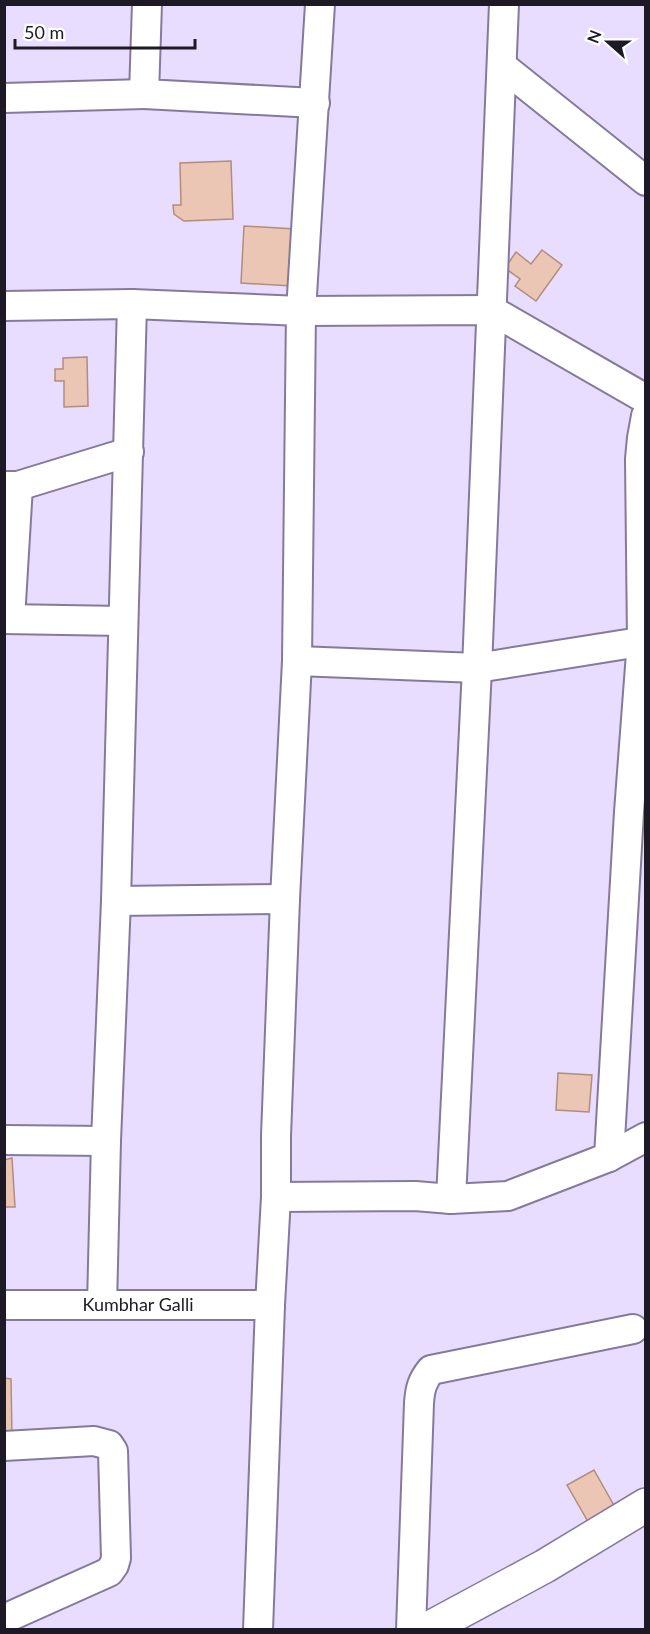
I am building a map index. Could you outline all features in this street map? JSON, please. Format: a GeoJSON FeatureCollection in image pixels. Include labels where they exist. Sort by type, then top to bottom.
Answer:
{"type":"FeatureCollection","features":[{"type":"Feature","properties":{"kind":"street"},"geometry":{"type":"LineString","coordinates":[[144,94],[147,4]]}},
{"type":"Feature","properties":{"kind":"street"},"geometry":{"type":"LineString","coordinates":[[258,1629],[276,1197],[276,1136],[285,899],[297,661],[301,311],[320,4]]}},
{"type":"Feature","properties":{"kind":"street"},"geometry":{"type":"LineString","coordinates":[[451,1199],[477,668],[504,4]]}},
{"type":"Feature","properties":{"kind":"street"},"geometry":{"type":"LineString","coordinates":[[502,66],[645,181]]}},
{"type":"Feature","properties":{"kind":"street"},"geometry":{"type":"LineString","coordinates":[[4,98],[144,94],[315,103]]}},
{"type":"Feature","properties":{"kind":"street"},"geometry":{"type":"LineString","coordinates":[[4,306],[132,303],[301,311],[491,310],[645,399]]}},
{"type":"Feature","properties":{"kind":"street"},"geometry":{"type":"LineString","coordinates":[[102,1305],[116,901],[132,303]]}},
{"type":"Feature","properties":{"kind":"street"},"geometry":{"type":"LineString","coordinates":[[609,1157],[637,812],[644,640],[640,459],[645,416]]}},
{"type":"Feature","properties":{"kind":"street"},"geometry":{"type":"LineString","coordinates":[[123,621],[7,619],[11,486],[129,452]]}},
{"type":"Feature","properties":{"kind":"street"},"geometry":{"type":"LineString","coordinates":[[297,661],[477,668],[644,640]]}},
{"type":"Feature","properties":{"kind":"street"},"geometry":{"type":"LineString","coordinates":[[116,901],[285,899]]}},
{"type":"Feature","properties":{"kind":"street"},"geometry":{"type":"LineString","coordinates":[[276,1197],[415,1196],[451,1199],[508,1196],[609,1157],[645,1137]]}},
{"type":"Feature","properties":{"kind":"street"},"geometry":{"type":"LineString","coordinates":[[4,1140],[106,1141]]}},
{"type":"Feature","properties":{"kind":"street","name":"Kumbhar Galli"},"geometry":{"type":"LineString","coordinates":[[4,1305],[270,1305]]}},
{"type":"Feature","properties":{"kind":"street"},"geometry":{"type":"LineString","coordinates":[[411,1629],[419,1403],[424,1378],[431,1370],[633,1329]]}},
{"type":"Feature","properties":{"kind":"street"},"geometry":{"type":"LineString","coordinates":[[4,1446],[94,1441],[109,1445],[113,1450],[116,1557],[109,1572],[4,1619]]}},
{"type":"Feature","properties":{"kind":"street"},"geometry":{"type":"LineString","coordinates":[[426,1629],[545,1566],[636,1512],[645,1504]]}},
{"type":"Feature","properties":{"kind":"building"},"geometry":{"type":"Polygon","coordinates":[[[231,161],[233,219],[184,221],[174,214],[173,205],[181,205],[180,163],[231,161]]]}},
{"type":"Feature","properties":{"kind":"building"},"geometry":{"type":"Polygon","coordinates":[[[244,226],[295,229],[292,286],[241,283],[244,226]]]}},
{"type":"Feature","properties":{"kind":"building"},"geometry":{"type":"Polygon","coordinates":[[[542,250],[562,265],[536,301],[515,286],[520,279],[505,268],[516,252],[531,264],[542,250]]]}},
{"type":"Feature","properties":{"kind":"building"},"geometry":{"type":"Polygon","coordinates":[[[87,357],[88,406],[64,407],[64,381],[55,381],[55,369],[63,369],[63,358],[87,357]]]}},
{"type":"Feature","properties":{"kind":"building"},"geometry":{"type":"Polygon","coordinates":[[[558,1073],[592,1075],[589,1112],[556,1110],[558,1073]]]}},
{"type":"Feature","properties":{"kind":"building"},"geometry":{"type":"Polygon","coordinates":[[[12,1158],[15,1207],[4,1207],[4,1160],[12,1158]]]}},
{"type":"Feature","properties":{"kind":"building"},"geometry":{"type":"Polygon","coordinates":[[[4,1378],[11,1379],[12,1438],[4,1438],[4,1378]]]}},
{"type":"Feature","properties":{"kind":"building"},"geometry":{"type":"Polygon","coordinates":[[[594,1470],[616,1509],[590,1525],[567,1485],[594,1470]]]}}]}
